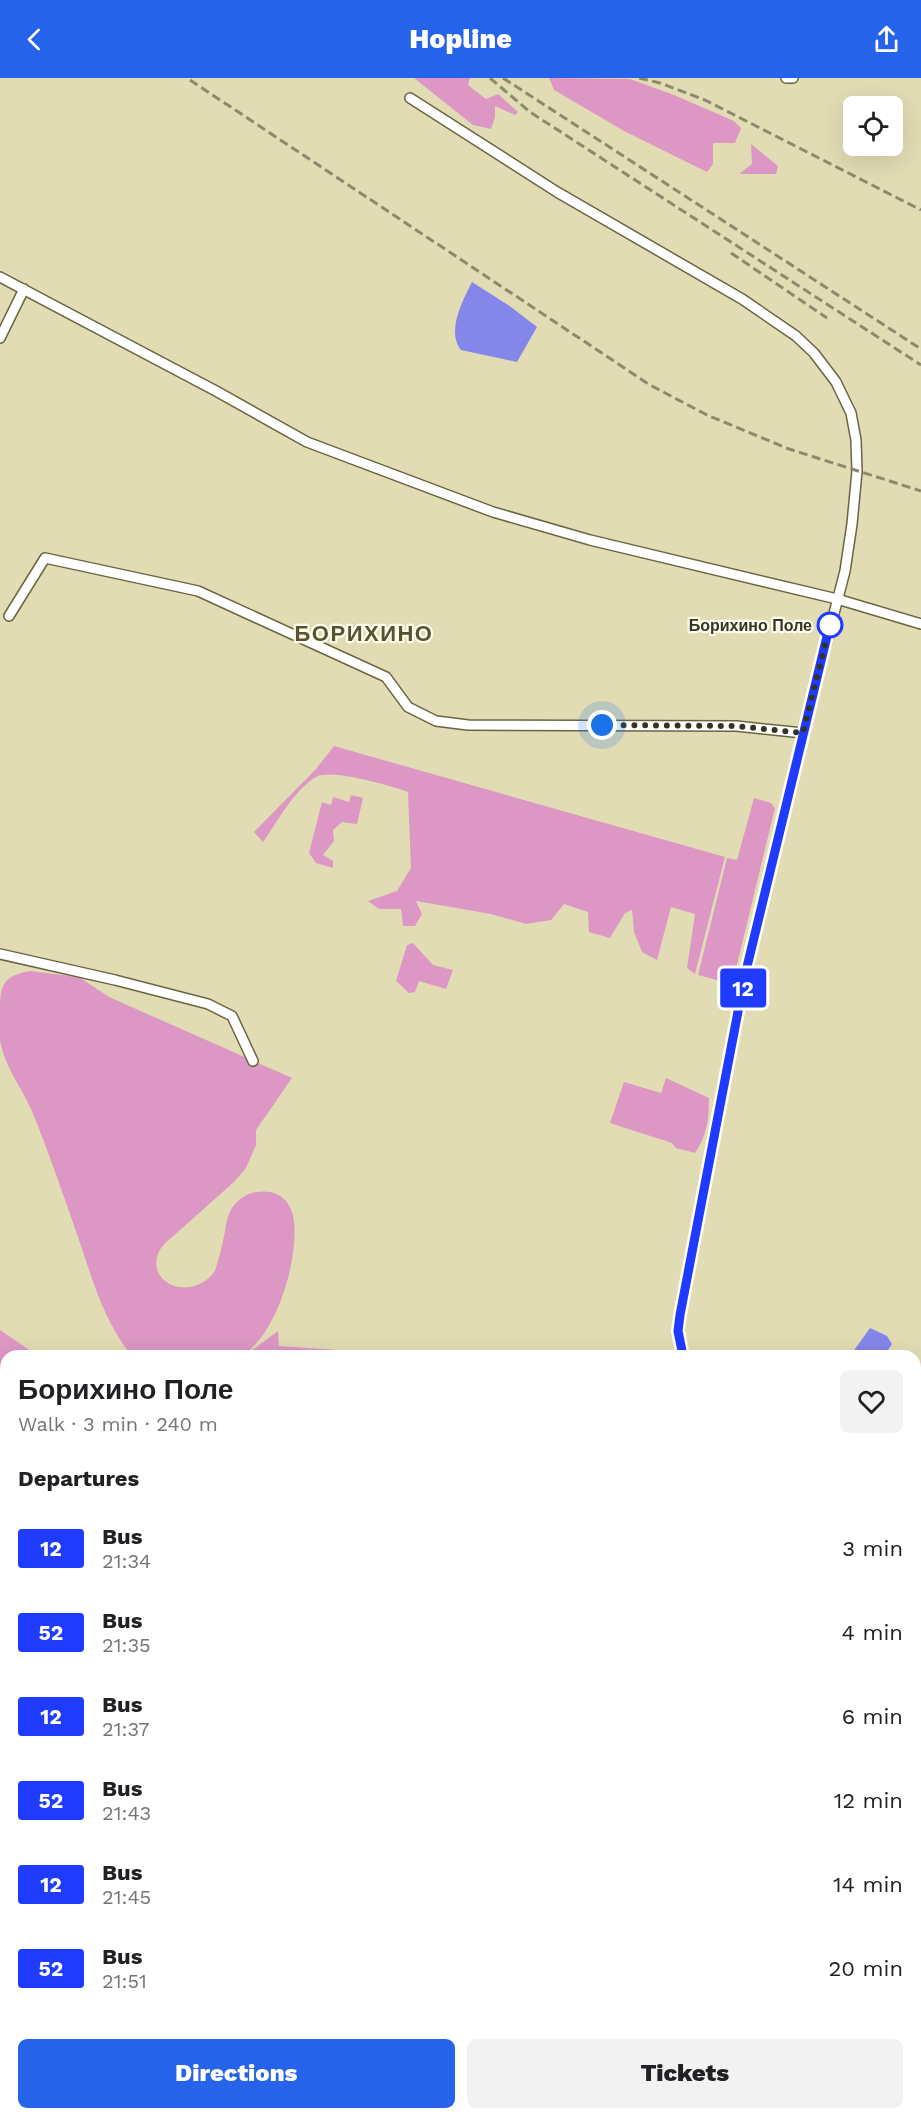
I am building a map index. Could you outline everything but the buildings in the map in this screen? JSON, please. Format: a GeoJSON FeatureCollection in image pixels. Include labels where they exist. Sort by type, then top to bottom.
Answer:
{"type":"FeatureCollection","features":[{"type":"Feature","properties":{"kind":"street"},"geometry":{"type":"LineString","coordinates":[[786,78],[793,78]]}},
{"type":"Feature","properties":{"kind":"street"},"geometry":{"type":"LineString","coordinates":[[410,98],[516,167],[742,299],[796,336],[814,353],[842,391],[851,413],[858,455],[845,571],[803,733],[745,975],[678,1324],[682,1350]]}},
{"type":"Feature","properties":{"kind":"street"},"geometry":{"type":"LineString","coordinates":[[0,277],[216,390],[307,441],[493,512],[590,540],[837,599],[921,624]]}},
{"type":"Feature","properties":{"kind":"street"},"geometry":{"type":"LineString","coordinates":[[0,338],[24,289]]}},
{"type":"Feature","properties":{"kind":"street"},"geometry":{"type":"LineString","coordinates":[[9,616],[45,558],[198,591],[386,677],[408,706],[436,721],[468,725],[736,726],[803,733]]}},
{"type":"Feature","properties":{"kind":"street"},"geometry":{"type":"LineString","coordinates":[[0,954],[208,1004],[232,1016],[253,1061]]}},
{"type":"Feature","properties":{"kind":"shaded area"},"geometry":{"type":"Polygon","coordinates":[[[414,78],[470,78],[468,85],[486,99],[498,94],[518,112],[515,115],[495,106],[495,117],[491,129],[473,125],[414,78]]]}},
{"type":"Feature","properties":{"kind":"shaded area"},"geometry":{"type":"Polygon","coordinates":[[[549,78],[630,79],[734,121],[741,128],[735,143],[713,143],[713,164],[707,172],[624,131],[554,90],[549,78]]]}},
{"type":"Feature","properties":{"kind":"shaded area"},"geometry":{"type":"Polygon","coordinates":[[[751,144],[778,166],[776,174],[739,174],[752,164],[751,144]]]}},
{"type":"Feature","properties":{"kind":"shaded area"},"geometry":{"type":"Polygon","coordinates":[[[472,282],[537,327],[517,362],[461,350],[455,334],[457,316],[472,282]]]}},
{"type":"Feature","properties":{"kind":"shaded area"},"geometry":{"type":"Polygon","coordinates":[[[334,746],[725,857],[695,974],[687,968],[695,914],[671,907],[657,960],[642,952],[634,932],[632,910],[625,913],[610,938],[589,932],[588,912],[564,904],[551,920],[526,924],[491,914],[416,901],[422,914],[415,926],[403,926],[401,909],[379,909],[368,901],[397,891],[411,868],[408,792],[400,789],[347,776],[316,777],[293,798],[263,842],[254,832],[316,769],[334,746]]]}},
{"type":"Feature","properties":{"kind":"shaded area"},"geometry":{"type":"Polygon","coordinates":[[[351,795],[363,798],[357,824],[342,822],[333,830],[334,841],[323,855],[333,861],[333,868],[316,863],[309,853],[322,802],[331,805],[333,797],[349,802],[351,795]]]}},
{"type":"Feature","properties":{"kind":"shaded area"},"geometry":{"type":"Polygon","coordinates":[[[754,798],[771,803],[775,808],[733,981],[724,982],[698,975],[727,858],[737,860],[754,798]]]}},
{"type":"Feature","properties":{"kind":"shaded area"},"geometry":{"type":"Polygon","coordinates":[[[413,943],[433,965],[453,970],[446,989],[419,981],[415,992],[409,993],[396,981],[407,945],[413,943]]]}},
{"type":"Feature","properties":{"kind":"shaded area"},"geometry":{"type":"Polygon","coordinates":[[[30,971],[79,977],[109,997],[292,1078],[256,1130],[256,1145],[246,1168],[235,1181],[166,1242],[158,1254],[156,1265],[165,1281],[174,1286],[195,1286],[206,1280],[215,1271],[228,1216],[236,1203],[251,1193],[257,1192],[270,1192],[281,1196],[292,1212],[294,1228],[294,1247],[290,1269],[276,1312],[266,1331],[248,1350],[127,1350],[122,1343],[95,1286],[32,1111],[2,1050],[0,1003],[2,989],[8,979],[30,971]]]}},
{"type":"Feature","properties":{"kind":"shaded area"},"geometry":{"type":"Polygon","coordinates":[[[666,1078],[709,1098],[707,1127],[695,1153],[610,1123],[624,1082],[661,1093],[666,1078]]]}},
{"type":"Feature","properties":{"kind":"shaded area"},"geometry":{"type":"Polygon","coordinates":[[[870,1328],[887,1336],[892,1344],[888,1350],[854,1350],[870,1328]]]}},
{"type":"Feature","properties":{"kind":"shaded area"},"geometry":{"type":"Polygon","coordinates":[[[0,1330],[28,1350],[0,1350],[0,1330]]]}},
{"type":"Feature","properties":{"kind":"shaded area"},"geometry":{"type":"Polygon","coordinates":[[[278,1331],[279,1346],[337,1350],[252,1350],[278,1331]]]}},
{"type":"Feature","properties":{"kind":"railway"},"geometry":{"type":"LineString","coordinates":[[490,78],[530,112],[921,365]]}},
{"type":"Feature","properties":{"kind":"railway"},"geometry":{"type":"LineString","coordinates":[[503,78],[921,349]]}},
{"type":"Feature","properties":{"kind":"railway"},"geometry":{"type":"LineString","coordinates":[[639,78],[660,83],[705,100],[921,210]]}},
{"type":"Feature","properties":{"kind":"railway"},"geometry":{"type":"LineString","coordinates":[[190,80],[650,385],[707,415],[789,449],[921,491]]}},
{"type":"Feature","properties":{"kind":"railway"},"geometry":{"type":"LineString","coordinates":[[731,253],[827,318]]}},
{"type":"Feature","properties":{"kind":"bus line","name":"12"},"geometry":{"type":"LineString","coordinates":[[682,1350],[678,1331],[680,1315],[745,975],[830,624]]}},
{"type":"Feature","properties":{"kind":"place","name":"Борихино Поле"},"geometry":{"type":"Point","coordinates":[830,625]}},
{"type":"Feature","properties":{"kind":"district","name":"БОРИХИНО"},"geometry":{"type":"Point","coordinates":[364,633]}},
{"type":"Feature","properties":{"kind":"route"},"geometry":{"type":"LineString","coordinates":[[602,725],[736,726],[803,733],[830,625]]}}]}
